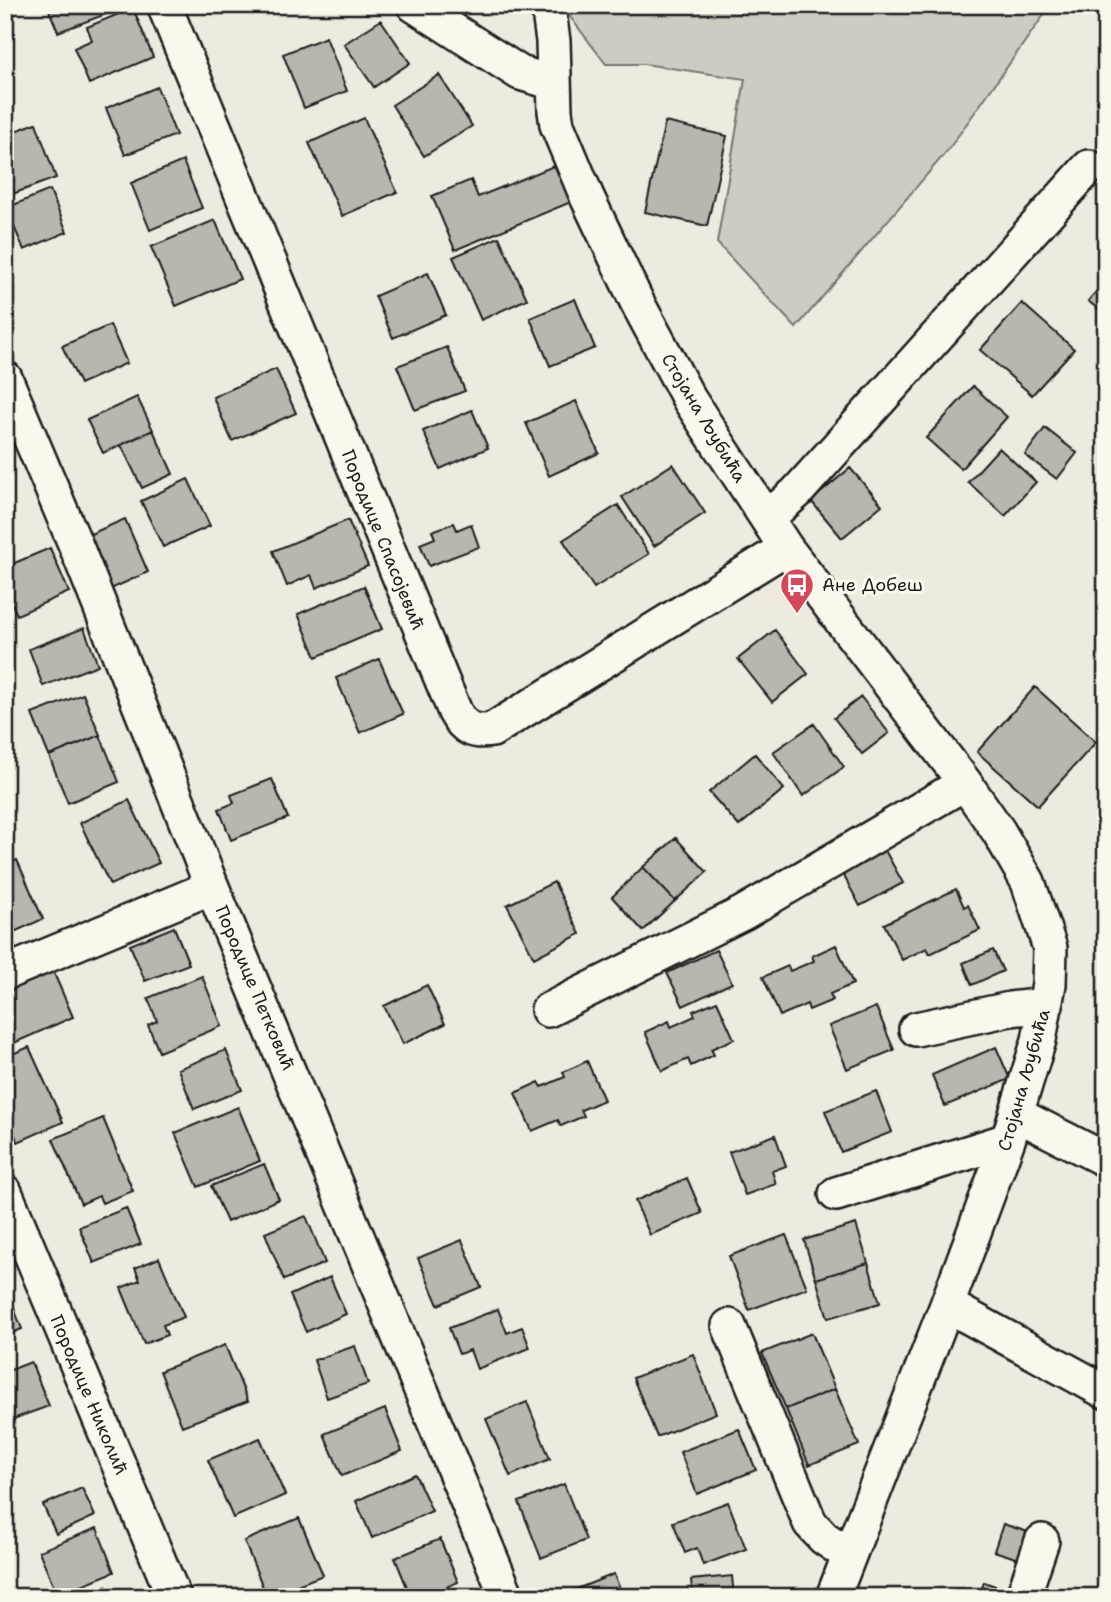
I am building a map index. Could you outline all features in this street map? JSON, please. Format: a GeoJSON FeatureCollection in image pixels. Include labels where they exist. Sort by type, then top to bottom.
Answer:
{"type":"FeatureCollection","features":[{"type":"Feature","properties":{"kind":"street","name":"Породице Спасојевић"},"geometry":{"type":"LineString","coordinates":[[164,5],[454,712],[465,726],[475,732],[492,730],[786,548]]}},
{"type":"Feature","properties":{"kind":"street"},"geometry":{"type":"LineString","coordinates":[[414,5],[520,73],[554,83]]}},
{"type":"Feature","properties":{"kind":"street","name":"Стојана Љубића"},"geometry":{"type":"LineString","coordinates":[[548,5],[553,41],[557,125],[637,302],[689,399],[786,548],[965,783],[1017,862],[1036,904],[1050,948],[1051,968],[1039,1040],[1012,1127],[947,1305],[833,1597]]}},
{"type":"Feature","properties":{"kind":"street"},"geometry":{"type":"LineString","coordinates":[[767,518],[796,493],[1089,167]]}},
{"type":"Feature","properties":{"kind":"street","name":"Породице Петковић"},"geometry":{"type":"LineString","coordinates":[[5,378],[76,546],[212,887],[507,1597]]}},
{"type":"Feature","properties":{"kind":"street"},"geometry":{"type":"LineString","coordinates":[[548,1010],[743,913],[965,783]]}},
{"type":"Feature","properties":{"kind":"street"},"geometry":{"type":"LineString","coordinates":[[5,973],[212,887]]}},
{"type":"Feature","properties":{"kind":"street"},"geometry":{"type":"LineString","coordinates":[[916,1029],[1010,1009],[1046,1005]]}},
{"type":"Feature","properties":{"kind":"street"},"geometry":{"type":"LineString","coordinates":[[836,1194],[1012,1127],[1106,1160]]}},
{"type":"Feature","properties":{"kind":"street","name":"Породице Николић"},"geometry":{"type":"LineString","coordinates":[[5,1192],[174,1597]]}},
{"type":"Feature","properties":{"kind":"street"},"geometry":{"type":"LineString","coordinates":[[947,1305],[1106,1392]]}},
{"type":"Feature","properties":{"kind":"street"},"geometry":{"type":"LineString","coordinates":[[729,1326],[810,1523],[824,1538],[849,1555]]}},
{"type":"Feature","properties":{"kind":"street"},"geometry":{"type":"LineString","coordinates":[[1023,1597],[1042,1541]]}},
{"type":"Feature","properties":{"kind":"shaded area"},"geometry":{"type":"Polygon","coordinates":[[[561,5],[1051,5],[948,150],[796,328],[717,243],[745,79],[644,64],[606,64],[561,5]]]}},
{"type":"Feature","properties":{"kind":"building"},"geometry":{"type":"Polygon","coordinates":[[[47,5],[106,5],[109,13],[58,32],[47,5]]]}},
{"type":"Feature","properties":{"kind":"building"},"geometry":{"type":"Polygon","coordinates":[[[133,8],[153,57],[89,84],[74,48],[92,40],[87,27],[133,8]]]}},
{"type":"Feature","properties":{"kind":"building"},"geometry":{"type":"Polygon","coordinates":[[[381,20],[410,63],[374,87],[344,44],[381,20]]]}},
{"type":"Feature","properties":{"kind":"building"},"geometry":{"type":"Polygon","coordinates":[[[326,37],[347,91],[304,108],[283,54],[326,37]]]}},
{"type":"Feature","properties":{"kind":"building"},"geometry":{"type":"Polygon","coordinates":[[[439,75],[472,126],[424,156],[392,105],[439,75]]]}},
{"type":"Feature","properties":{"kind":"building"},"geometry":{"type":"Polygon","coordinates":[[[157,87],[176,135],[125,155],[106,108],[157,87]]]}},
{"type":"Feature","properties":{"kind":"building"},"geometry":{"type":"Polygon","coordinates":[[[364,118],[397,192],[342,216],[309,143],[364,118]]]}},
{"type":"Feature","properties":{"kind":"building"},"geometry":{"type":"Polygon","coordinates":[[[665,122],[727,136],[707,226],[645,212],[665,122]]]}},
{"type":"Feature","properties":{"kind":"building"},"geometry":{"type":"Polygon","coordinates":[[[36,123],[56,178],[7,196],[5,135],[36,123]]]}},
{"type":"Feature","properties":{"kind":"building"},"geometry":{"type":"Polygon","coordinates":[[[183,161],[202,208],[150,230],[131,183],[183,161]]]}},
{"type":"Feature","properties":{"kind":"building"},"geometry":{"type":"Polygon","coordinates":[[[556,165],[571,202],[455,250],[432,196],[471,180],[478,197],[556,165]]]}},
{"type":"Feature","properties":{"kind":"building"},"geometry":{"type":"Polygon","coordinates":[[[50,190],[67,232],[24,250],[6,208],[50,190]]]}},
{"type":"Feature","properties":{"kind":"building"},"geometry":{"type":"Polygon","coordinates":[[[215,220],[240,279],[176,306],[151,247],[215,220]]]}},
{"type":"Feature","properties":{"kind":"building"},"geometry":{"type":"Polygon","coordinates":[[[499,237],[527,299],[481,320],[453,257],[499,237]]]}},
{"type":"Feature","properties":{"kind":"building"},"geometry":{"type":"Polygon","coordinates":[[[428,273],[446,315],[393,338],[375,296],[428,273]]]}},
{"type":"Feature","properties":{"kind":"building"},"geometry":{"type":"Polygon","coordinates":[[[1106,280],[1106,315],[1088,301],[1106,280]]]}},
{"type":"Feature","properties":{"kind":"building"},"geometry":{"type":"Polygon","coordinates":[[[575,299],[595,348],[550,366],[530,318],[575,299]]]}},
{"type":"Feature","properties":{"kind":"building"},"geometry":{"type":"Polygon","coordinates":[[[1022,303],[1074,349],[1032,395],[980,350],[1022,303]]]}},
{"type":"Feature","properties":{"kind":"building"},"geometry":{"type":"Polygon","coordinates":[[[110,325],[127,363],[80,384],[62,346],[110,325]]]}},
{"type":"Feature","properties":{"kind":"building"},"geometry":{"type":"Polygon","coordinates":[[[447,347],[465,391],[415,410],[397,366],[447,347]]]}},
{"type":"Feature","properties":{"kind":"building"},"geometry":{"type":"Polygon","coordinates":[[[276,369],[296,413],[232,441],[213,397],[276,369]]]}},
{"type":"Feature","properties":{"kind":"building"},"geometry":{"type":"Polygon","coordinates":[[[973,386],[1007,417],[961,469],[926,438],[973,386]]]}},
{"type":"Feature","properties":{"kind":"building"},"geometry":{"type":"Polygon","coordinates":[[[137,397],[153,430],[103,453],[87,420],[137,397]]]}},
{"type":"Feature","properties":{"kind":"building"},"geometry":{"type":"Polygon","coordinates":[[[576,401],[599,453],[549,476],[526,423],[576,401]]]}},
{"type":"Feature","properties":{"kind":"building"},"geometry":{"type":"Polygon","coordinates":[[[472,410],[488,448],[440,469],[423,431],[472,410]]]}},
{"type":"Feature","properties":{"kind":"building"},"geometry":{"type":"Polygon","coordinates":[[[1045,428],[1077,453],[1057,479],[1025,455],[1045,428]]]}},
{"type":"Feature","properties":{"kind":"building"},"geometry":{"type":"Polygon","coordinates":[[[153,430],[173,474],[142,488],[121,445],[153,430]]]}},
{"type":"Feature","properties":{"kind":"building"},"geometry":{"type":"Polygon","coordinates":[[[999,448],[1036,482],[1005,516],[968,482],[999,448]]]}},
{"type":"Feature","properties":{"kind":"building"},"geometry":{"type":"Polygon","coordinates":[[[673,464],[705,513],[654,546],[622,497],[673,464]]]}},
{"type":"Feature","properties":{"kind":"building"},"geometry":{"type":"Polygon","coordinates":[[[850,468],[882,505],[842,538],[811,501],[850,468]]]}},
{"type":"Feature","properties":{"kind":"building"},"geometry":{"type":"Polygon","coordinates":[[[188,479],[210,526],[163,547],[141,501],[188,479]]]}},
{"type":"Feature","properties":{"kind":"building"},"geometry":{"type":"Polygon","coordinates":[[[618,505],[649,554],[594,588],[563,540],[618,505]]]}},
{"type":"Feature","properties":{"kind":"building"},"geometry":{"type":"Polygon","coordinates":[[[125,519],[148,572],[111,589],[88,535],[125,519]]]}},
{"type":"Feature","properties":{"kind":"building"},"geometry":{"type":"Polygon","coordinates":[[[348,520],[368,566],[316,588],[311,575],[287,586],[273,551],[348,520]]]}},
{"type":"Feature","properties":{"kind":"building"},"geometry":{"type":"Polygon","coordinates":[[[454,523],[457,530],[471,524],[479,547],[429,566],[420,544],[435,538],[432,531],[454,523]]]}},
{"type":"Feature","properties":{"kind":"building"},"geometry":{"type":"Polygon","coordinates":[[[50,548],[69,592],[17,615],[5,589],[5,567],[50,548]]]}},
{"type":"Feature","properties":{"kind":"building"},"geometry":{"type":"Polygon","coordinates":[[[364,586],[382,629],[316,657],[298,614],[364,586]]]}},
{"type":"Feature","properties":{"kind":"building"},"geometry":{"type":"Polygon","coordinates":[[[84,628],[98,665],[43,686],[29,649],[84,628]]]}},
{"type":"Feature","properties":{"kind":"building"},"geometry":{"type":"Polygon","coordinates":[[[775,630],[808,674],[772,702],[738,659],[775,630]]]}},
{"type":"Feature","properties":{"kind":"building"},"geometry":{"type":"Polygon","coordinates":[[[379,659],[403,714],[360,733],[336,678],[379,659]]]}},
{"type":"Feature","properties":{"kind":"building"},"geometry":{"type":"Polygon","coordinates":[[[1035,687],[1096,742],[1038,806],[977,752],[1035,687]]]}},
{"type":"Feature","properties":{"kind":"building"},"geometry":{"type":"Polygon","coordinates":[[[83,694],[100,735],[49,756],[32,714],[83,694]]]}},
{"type":"Feature","properties":{"kind":"building"},"geometry":{"type":"Polygon","coordinates":[[[861,697],[889,733],[862,754],[834,718],[861,697]]]}},
{"type":"Feature","properties":{"kind":"building"},"geometry":{"type":"Polygon","coordinates":[[[814,724],[844,767],[803,796],[773,752],[814,724]]]}},
{"type":"Feature","properties":{"kind":"building"},"geometry":{"type":"Polygon","coordinates":[[[100,735],[119,782],[68,803],[49,756],[100,735]]]}},
{"type":"Feature","properties":{"kind":"building"},"geometry":{"type":"Polygon","coordinates":[[[755,754],[784,789],[739,826],[709,792],[755,754]]]}},
{"type":"Feature","properties":{"kind":"building"},"geometry":{"type":"Polygon","coordinates":[[[272,779],[288,818],[231,840],[219,809],[234,803],[231,795],[272,779]]]}},
{"type":"Feature","properties":{"kind":"building"},"geometry":{"type":"Polygon","coordinates":[[[129,800],[159,863],[110,885],[80,823],[129,800]]]}},
{"type":"Feature","properties":{"kind":"building"},"geometry":{"type":"Polygon","coordinates":[[[676,838],[707,872],[675,901],[643,867],[676,838]]]}},
{"type":"Feature","properties":{"kind":"building"},"geometry":{"type":"Polygon","coordinates":[[[882,845],[903,883],[860,906],[840,869],[882,845]]]}},
{"type":"Feature","properties":{"kind":"building"},"geometry":{"type":"Polygon","coordinates":[[[17,860],[43,919],[5,936],[5,865],[17,860]]]}},
{"type":"Feature","properties":{"kind":"building"},"geometry":{"type":"Polygon","coordinates":[[[643,867],[675,901],[643,931],[612,897],[643,867]]]}},
{"type":"Feature","properties":{"kind":"building"},"geometry":{"type":"Polygon","coordinates":[[[554,882],[580,934],[534,958],[507,905],[554,882]]]}},
{"type":"Feature","properties":{"kind":"building"},"geometry":{"type":"Polygon","coordinates":[[[956,889],[964,907],[968,905],[980,930],[930,954],[927,948],[902,960],[884,924],[956,889]]]}},
{"type":"Feature","properties":{"kind":"building"},"geometry":{"type":"Polygon","coordinates":[[[174,927],[189,964],[145,981],[130,945],[174,927]]]}},
{"type":"Feature","properties":{"kind":"building"},"geometry":{"type":"Polygon","coordinates":[[[836,945],[853,984],[830,994],[833,1000],[809,1010],[807,1004],[780,1016],[763,977],[788,966],[790,971],[814,961],[812,956],[836,945]]]}},
{"type":"Feature","properties":{"kind":"building"},"geometry":{"type":"Polygon","coordinates":[[[716,950],[732,983],[683,1006],[667,973],[716,950]]]}},
{"type":"Feature","properties":{"kind":"building"},"geometry":{"type":"Polygon","coordinates":[[[993,950],[1003,971],[972,985],[963,963],[993,950]]]}},
{"type":"Feature","properties":{"kind":"building"},"geometry":{"type":"Polygon","coordinates":[[[53,971],[73,1017],[5,1047],[5,992],[53,971]]]}},
{"type":"Feature","properties":{"kind":"building"},"geometry":{"type":"Polygon","coordinates":[[[202,976],[222,1026],[159,1052],[148,1025],[157,1021],[148,998],[202,976]]]}},
{"type":"Feature","properties":{"kind":"building"},"geometry":{"type":"Polygon","coordinates":[[[427,985],[445,1024],[403,1044],[384,1006],[427,985]]]}},
{"type":"Feature","properties":{"kind":"building"},"geometry":{"type":"Polygon","coordinates":[[[717,1001],[734,1039],[711,1049],[714,1055],[691,1066],[688,1059],[662,1071],[645,1032],[669,1021],[671,1027],[695,1016],[693,1011],[717,1001]]]}},
{"type":"Feature","properties":{"kind":"building"},"geometry":{"type":"Polygon","coordinates":[[[876,1007],[894,1050],[847,1069],[829,1026],[876,1007]]]}},
{"type":"Feature","properties":{"kind":"building"},"geometry":{"type":"Polygon","coordinates":[[[29,1047],[63,1122],[18,1142],[5,1115],[5,1057],[29,1047]]]}},
{"type":"Feature","properties":{"kind":"building"},"geometry":{"type":"Polygon","coordinates":[[[996,1047],[1010,1079],[945,1106],[932,1075],[996,1047]]]}},
{"type":"Feature","properties":{"kind":"building"},"geometry":{"type":"Polygon","coordinates":[[[226,1050],[242,1090],[194,1109],[178,1069],[226,1050]]]}},
{"type":"Feature","properties":{"kind":"building"},"geometry":{"type":"Polygon","coordinates":[[[587,1061],[604,1100],[581,1110],[584,1116],[561,1126],[558,1120],[532,1131],[515,1093],[539,1082],[542,1087],[565,1077],[563,1072],[587,1061]]]}},
{"type":"Feature","properties":{"kind":"building"},"geometry":{"type":"Polygon","coordinates":[[[876,1091],[892,1132],[841,1152],[825,1111],[876,1091]]]}},
{"type":"Feature","properties":{"kind":"building"},"geometry":{"type":"Polygon","coordinates":[[[238,1107],[260,1161],[198,1187],[175,1133],[238,1107]]]}},
{"type":"Feature","properties":{"kind":"building"},"geometry":{"type":"Polygon","coordinates":[[[103,1118],[133,1191],[102,1203],[99,1196],[81,1204],[53,1139],[103,1118]]]}},
{"type":"Feature","properties":{"kind":"building"},"geometry":{"type":"Polygon","coordinates":[[[775,1135],[786,1166],[772,1171],[776,1184],[745,1195],[729,1152],[775,1135]]]}},
{"type":"Feature","properties":{"kind":"building"},"geometry":{"type":"Polygon","coordinates":[[[264,1164],[279,1199],[227,1222],[211,1186],[264,1164]]]}},
{"type":"Feature","properties":{"kind":"building"},"geometry":{"type":"Polygon","coordinates":[[[687,1178],[702,1213],[650,1235],[635,1201],[687,1178]]]}},
{"type":"Feature","properties":{"kind":"building"},"geometry":{"type":"Polygon","coordinates":[[[126,1208],[141,1244],[94,1263],[79,1227],[126,1208]]]}},
{"type":"Feature","properties":{"kind":"building"},"geometry":{"type":"Polygon","coordinates":[[[306,1216],[325,1263],[284,1280],[265,1233],[306,1216]]]}},
{"type":"Feature","properties":{"kind":"building"},"geometry":{"type":"Polygon","coordinates":[[[856,1224],[868,1263],[816,1279],[804,1240],[856,1224]]]}},
{"type":"Feature","properties":{"kind":"building"},"geometry":{"type":"Polygon","coordinates":[[[786,1235],[807,1288],[749,1310],[729,1256],[786,1235]]]}},
{"type":"Feature","properties":{"kind":"building"},"geometry":{"type":"Polygon","coordinates":[[[462,1240],[481,1287],[438,1305],[418,1258],[462,1240]]]}},
{"type":"Feature","properties":{"kind":"building"},"geometry":{"type":"Polygon","coordinates":[[[159,1258],[184,1317],[163,1325],[167,1335],[144,1344],[121,1288],[140,1280],[135,1268],[159,1258]]]}},
{"type":"Feature","properties":{"kind":"building"},"geometry":{"type":"Polygon","coordinates":[[[868,1263],[880,1303],[828,1318],[816,1279],[868,1263]]]}},
{"type":"Feature","properties":{"kind":"building"},"geometry":{"type":"Polygon","coordinates":[[[330,1277],[346,1314],[306,1332],[290,1295],[330,1277]]]}},
{"type":"Feature","properties":{"kind":"building"},"geometry":{"type":"Polygon","coordinates":[[[5,1285],[22,1329],[5,1336],[5,1285]]]}},
{"type":"Feature","properties":{"kind":"building"},"geometry":{"type":"Polygon","coordinates":[[[498,1309],[507,1333],[522,1327],[530,1348],[477,1369],[470,1350],[459,1354],[449,1328],[498,1309]]]}},
{"type":"Feature","properties":{"kind":"building"},"geometry":{"type":"Polygon","coordinates":[[[812,1333],[835,1389],[786,1409],[762,1353],[812,1333]]]}},
{"type":"Feature","properties":{"kind":"building"},"geometry":{"type":"Polygon","coordinates":[[[225,1345],[248,1401],[182,1426],[160,1371],[225,1345]]]}},
{"type":"Feature","properties":{"kind":"building"},"geometry":{"type":"Polygon","coordinates":[[[355,1346],[368,1384],[327,1398],[314,1360],[355,1346]]]}},
{"type":"Feature","properties":{"kind":"building"},"geometry":{"type":"Polygon","coordinates":[[[693,1354],[716,1413],[657,1437],[633,1378],[693,1354]]]}},
{"type":"Feature","properties":{"kind":"building"},"geometry":{"type":"Polygon","coordinates":[[[31,1362],[49,1406],[5,1422],[5,1372],[31,1362]]]}},
{"type":"Feature","properties":{"kind":"building"},"geometry":{"type":"Polygon","coordinates":[[[835,1389],[859,1445],[809,1465],[786,1409],[835,1389]]]}},
{"type":"Feature","properties":{"kind":"building"},"geometry":{"type":"Polygon","coordinates":[[[527,1402],[550,1459],[510,1476],[486,1419],[527,1402]]]}},
{"type":"Feature","properties":{"kind":"building"},"geometry":{"type":"Polygon","coordinates":[[[385,1409],[402,1451],[342,1476],[324,1434],[385,1409]]]}},
{"type":"Feature","properties":{"kind":"building"},"geometry":{"type":"Polygon","coordinates":[[[739,1429],[756,1470],[697,1494],[680,1452],[739,1429]]]}},
{"type":"Feature","properties":{"kind":"building"},"geometry":{"type":"Polygon","coordinates":[[[260,1438],[285,1495],[233,1518],[208,1460],[260,1438]]]}},
{"type":"Feature","properties":{"kind":"building"},"geometry":{"type":"Polygon","coordinates":[[[415,1474],[432,1511],[372,1538],[356,1501],[415,1474]]]}},
{"type":"Feature","properties":{"kind":"building"},"geometry":{"type":"Polygon","coordinates":[[[564,1484],[586,1540],[541,1558],[519,1502],[564,1484]]]}},
{"type":"Feature","properties":{"kind":"building"},"geometry":{"type":"Polygon","coordinates":[[[82,1488],[95,1516],[56,1534],[43,1505],[82,1488]]]}},
{"type":"Feature","properties":{"kind":"building"},"geometry":{"type":"Polygon","coordinates":[[[728,1502],[746,1549],[703,1565],[697,1548],[685,1553],[673,1522],[728,1502]]]}},
{"type":"Feature","properties":{"kind":"building"},"geometry":{"type":"Polygon","coordinates":[[[299,1518],[323,1575],[267,1597],[244,1541],[299,1518]]]}},
{"type":"Feature","properties":{"kind":"building"},"geometry":{"type":"Polygon","coordinates":[[[1003,1524],[1031,1533],[1022,1560],[994,1551],[1003,1524]]]}},
{"type":"Feature","properties":{"kind":"building"},"geometry":{"type":"Polygon","coordinates":[[[97,1528],[114,1572],[57,1595],[39,1551],[97,1528]]]}},
{"type":"Feature","properties":{"kind":"building"},"geometry":{"type":"Polygon","coordinates":[[[440,1539],[458,1582],[423,1597],[411,1597],[395,1558],[440,1539]]]}},
{"type":"Feature","properties":{"kind":"building"},"geometry":{"type":"Polygon","coordinates":[[[614,1574],[623,1597],[559,1596],[614,1574]]]}},
{"type":"Feature","properties":{"kind":"building"},"geometry":{"type":"Polygon","coordinates":[[[732,1576],[734,1597],[693,1597],[691,1580],[732,1576]]]}},
{"type":"Feature","properties":{"kind":"building"},"geometry":{"type":"Polygon","coordinates":[[[984,1582],[1012,1592],[1011,1597],[979,1597],[984,1582]]]}},
{"type":"Feature","properties":{"kind":"building"},"geometry":{"type":"Polygon","coordinates":[[[106,1586],[110,1597],[80,1597],[106,1586]]]}},
{"type":"Feature","properties":{"kind":"place","name":"Ане Добеш"},"geometry":{"type":"Point","coordinates":[797,615]}}]}
